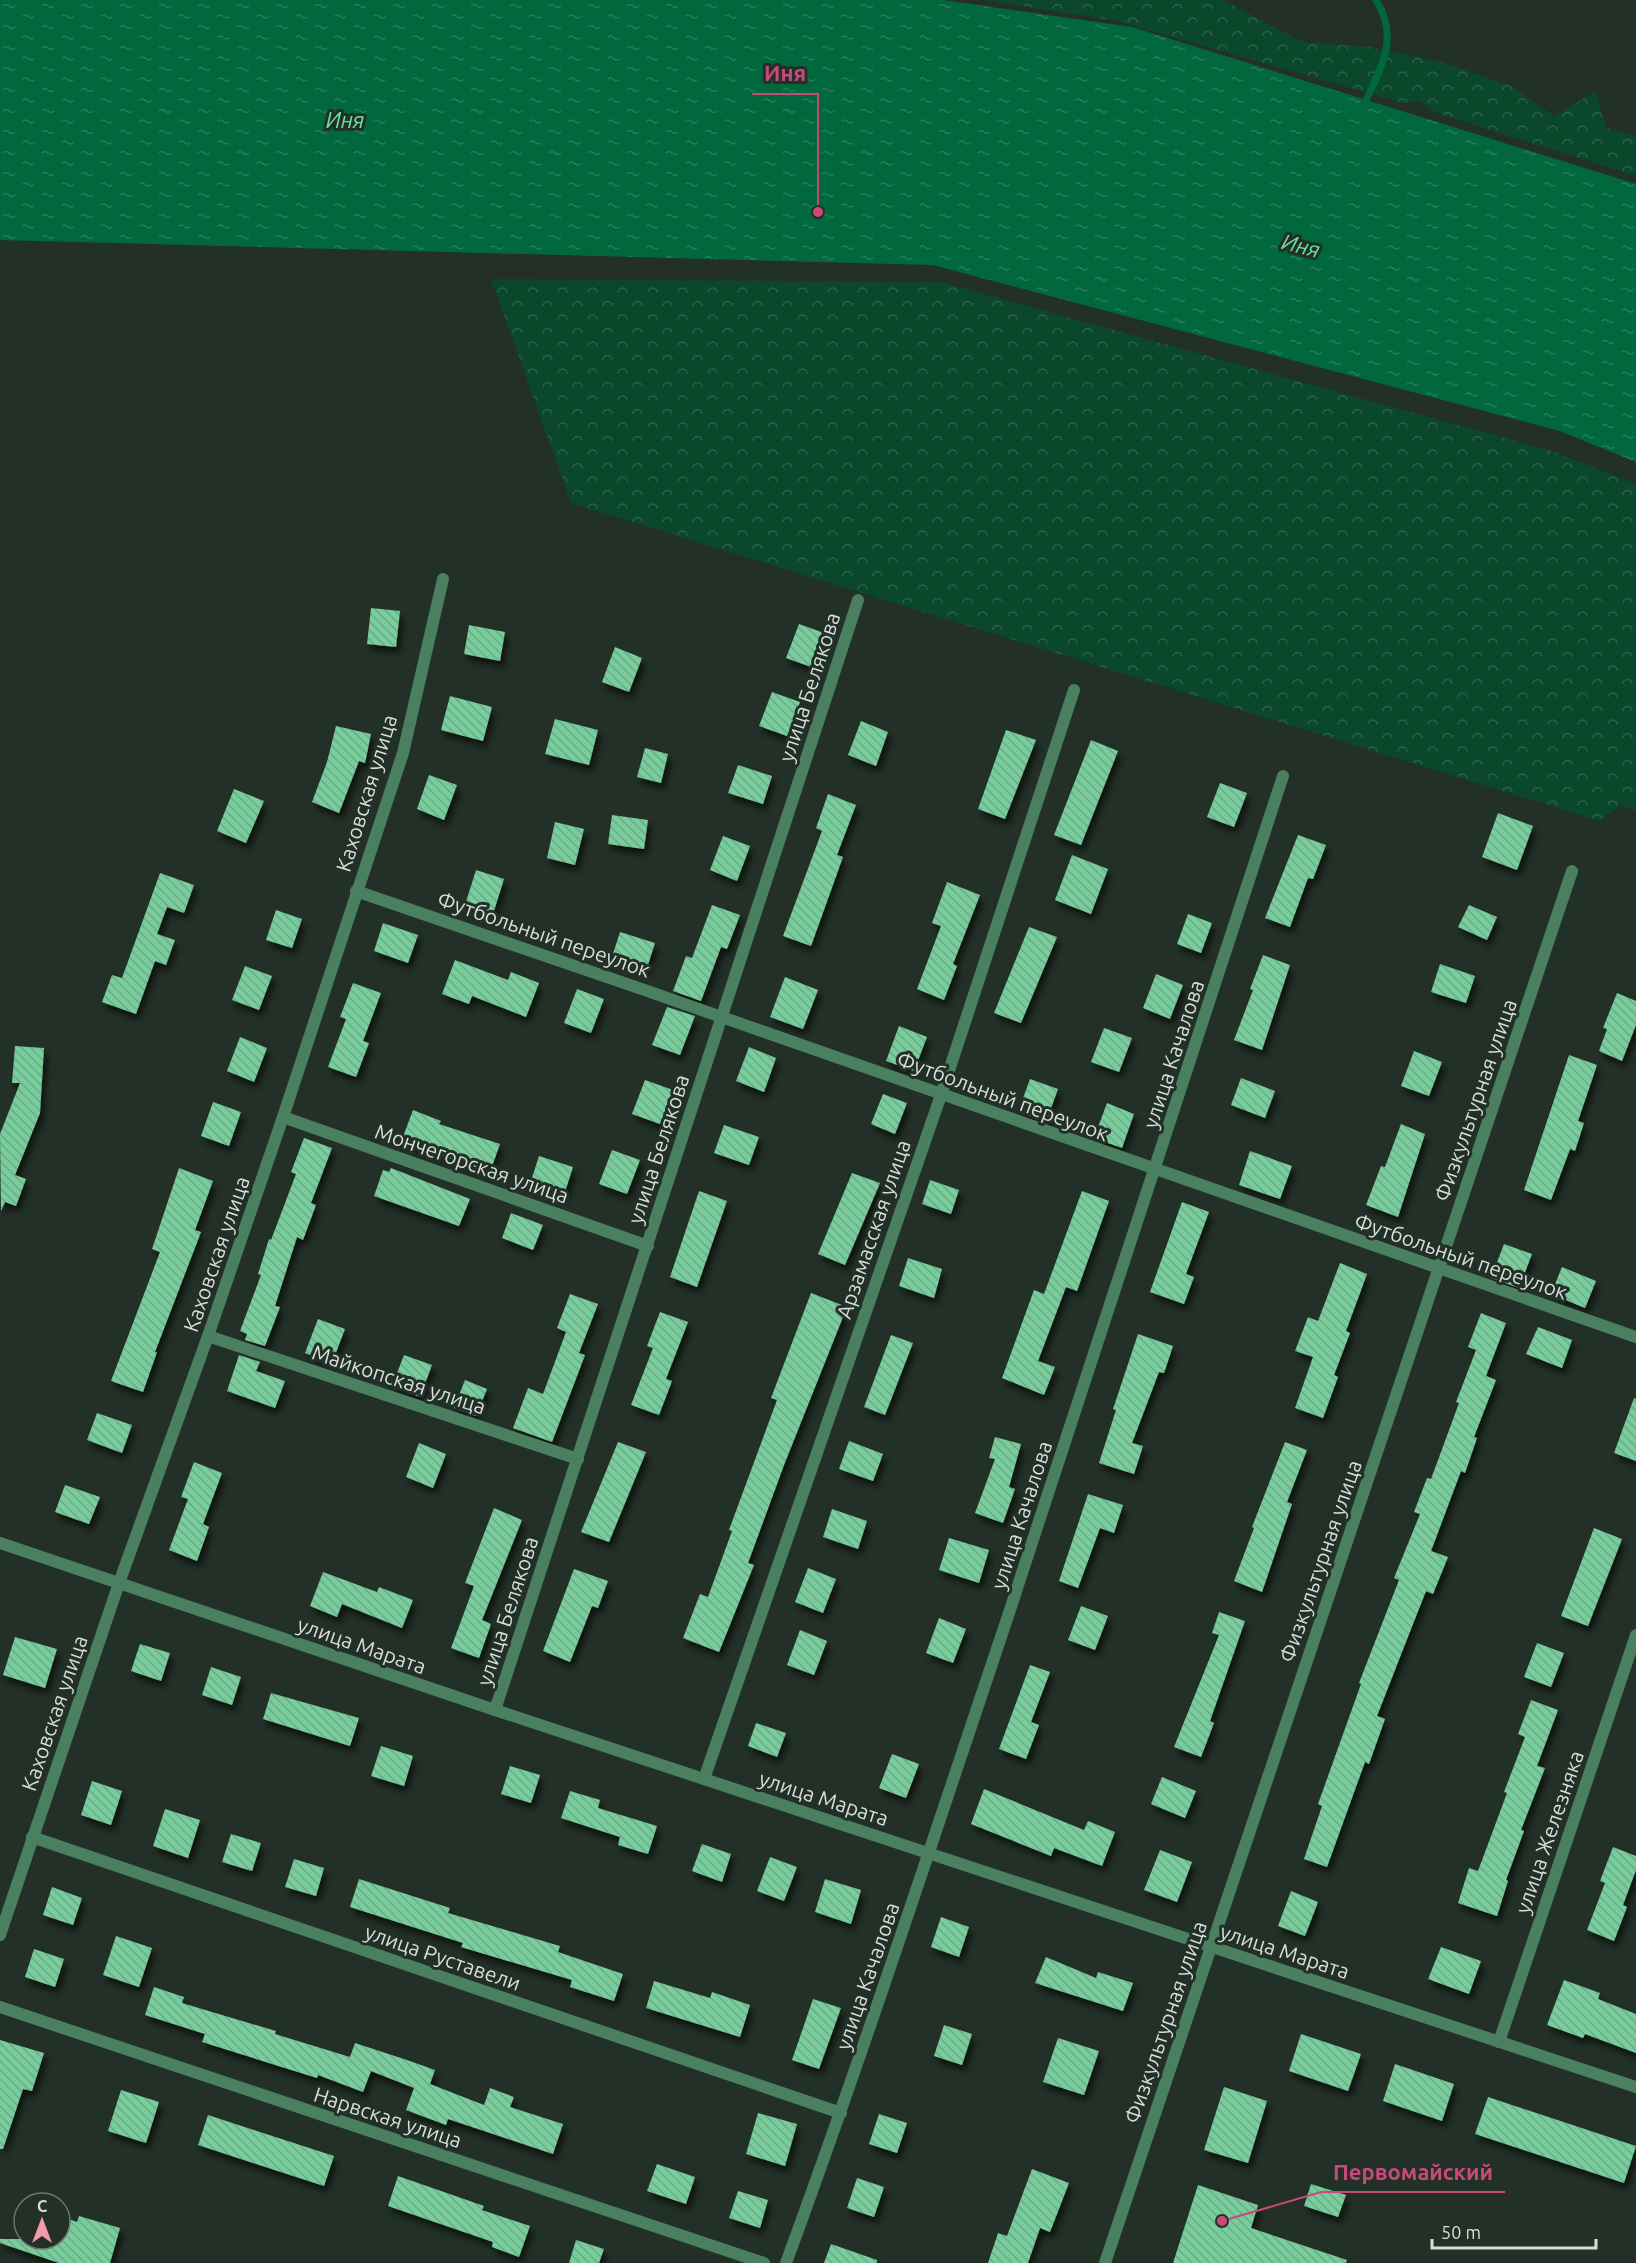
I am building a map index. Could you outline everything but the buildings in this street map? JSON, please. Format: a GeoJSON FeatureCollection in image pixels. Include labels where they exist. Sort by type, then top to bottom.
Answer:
{"type":"FeatureCollection","features":[{"type":"Feature","properties":{"kind":"street","name":"Каховская улица"},"geometry":{"type":"LineString","coordinates":[[0,1935],[119,1583],[208,1336],[283,1117],[403,753],[443,579]]}},
{"type":"Feature","properties":{"kind":"street","name":"улица Белякова"},"geometry":{"type":"LineString","coordinates":[[495,1710],[858,600]]}},
{"type":"Feature","properties":{"kind":"street","name":"Арзамасская улица"},"geometry":{"type":"LineString","coordinates":[[704,1779],[940,1095],[1074,690]]}},
{"type":"Feature","properties":{"kind":"street","name":"улица Качалова"},"geometry":{"type":"LineString","coordinates":[[786,2263],[841,2113],[929,1853],[1156,1171],[1283,776]]}},
{"type":"Feature","properties":{"kind":"street","name":"Физкультурная улица"},"geometry":{"type":"LineString","coordinates":[[1105,2263],[1572,871]]}},
{"type":"Feature","properties":{"kind":"street","name":"Футбольный переулок"},"geometry":{"type":"LineString","coordinates":[[356,891],[723,1015],[940,1095],[1636,1337]]}},
{"type":"Feature","properties":{"kind":"street","name":"Мончегорская улица"},"geometry":{"type":"LineString","coordinates":[[283,1117],[648,1246]]}},
{"type":"Feature","properties":{"kind":"street","name":"Майкопская улица"},"geometry":{"type":"LineString","coordinates":[[208,1336],[578,1459]]}},
{"type":"Feature","properties":{"kind":"street","name":"улица Марата"},"geometry":{"type":"LineString","coordinates":[[0,1542],[495,1710],[1636,2087]]}},
{"type":"Feature","properties":{"kind":"street","name":"улица Железняка"},"geometry":{"type":"LineString","coordinates":[[1498,2042],[1636,1635]]}},
{"type":"Feature","properties":{"kind":"street","name":"улица Руставели"},"geometry":{"type":"LineString","coordinates":[[32,1837],[841,2113]]}},
{"type":"Feature","properties":{"kind":"street","name":"Нарвская улица"},"geometry":{"type":"LineString","coordinates":[[0,2007],[764,2263]]}},
{"type":"Feature","properties":{"kind":"green space"},"geometry":{"type":"Polygon","coordinates":[[[983,0],[1223,0],[1303,42],[1370,47],[1442,62],[1511,86],[1554,116],[1596,91],[1606,128],[1636,135],[1636,176],[1437,113],[1419,101],[1403,103],[1117,21],[983,0]]]}},
{"type":"Feature","properties":{"kind":"green space"},"geometry":{"type":"Polygon","coordinates":[[[491,279],[940,282],[1552,451],[1636,484],[1636,811],[1620,805],[1600,821],[571,503],[491,279]]]}},
{"type":"Feature","properties":{"kind":"water","name":"Иня"},"geometry":{"type":"Polygon","coordinates":[[[0,0],[943,0],[1132,27],[1636,184],[1636,462],[1560,431],[933,265],[0,240],[0,0]]]}},
{"type":"Feature","properties":{"kind":"waterway"},"geometry":{"type":"LineString","coordinates":[[1363,107],[1381,67],[1387,41],[1387,28],[1376,0]]}},
{"type":"Feature","properties":{"kind":"place","name":"Иня"},"geometry":{"type":"Point","coordinates":[818,212]}},
{"type":"Feature","properties":{"kind":"place","name":"Первомайский"},"geometry":{"type":"Point","coordinates":[1222,2221]}}]}
